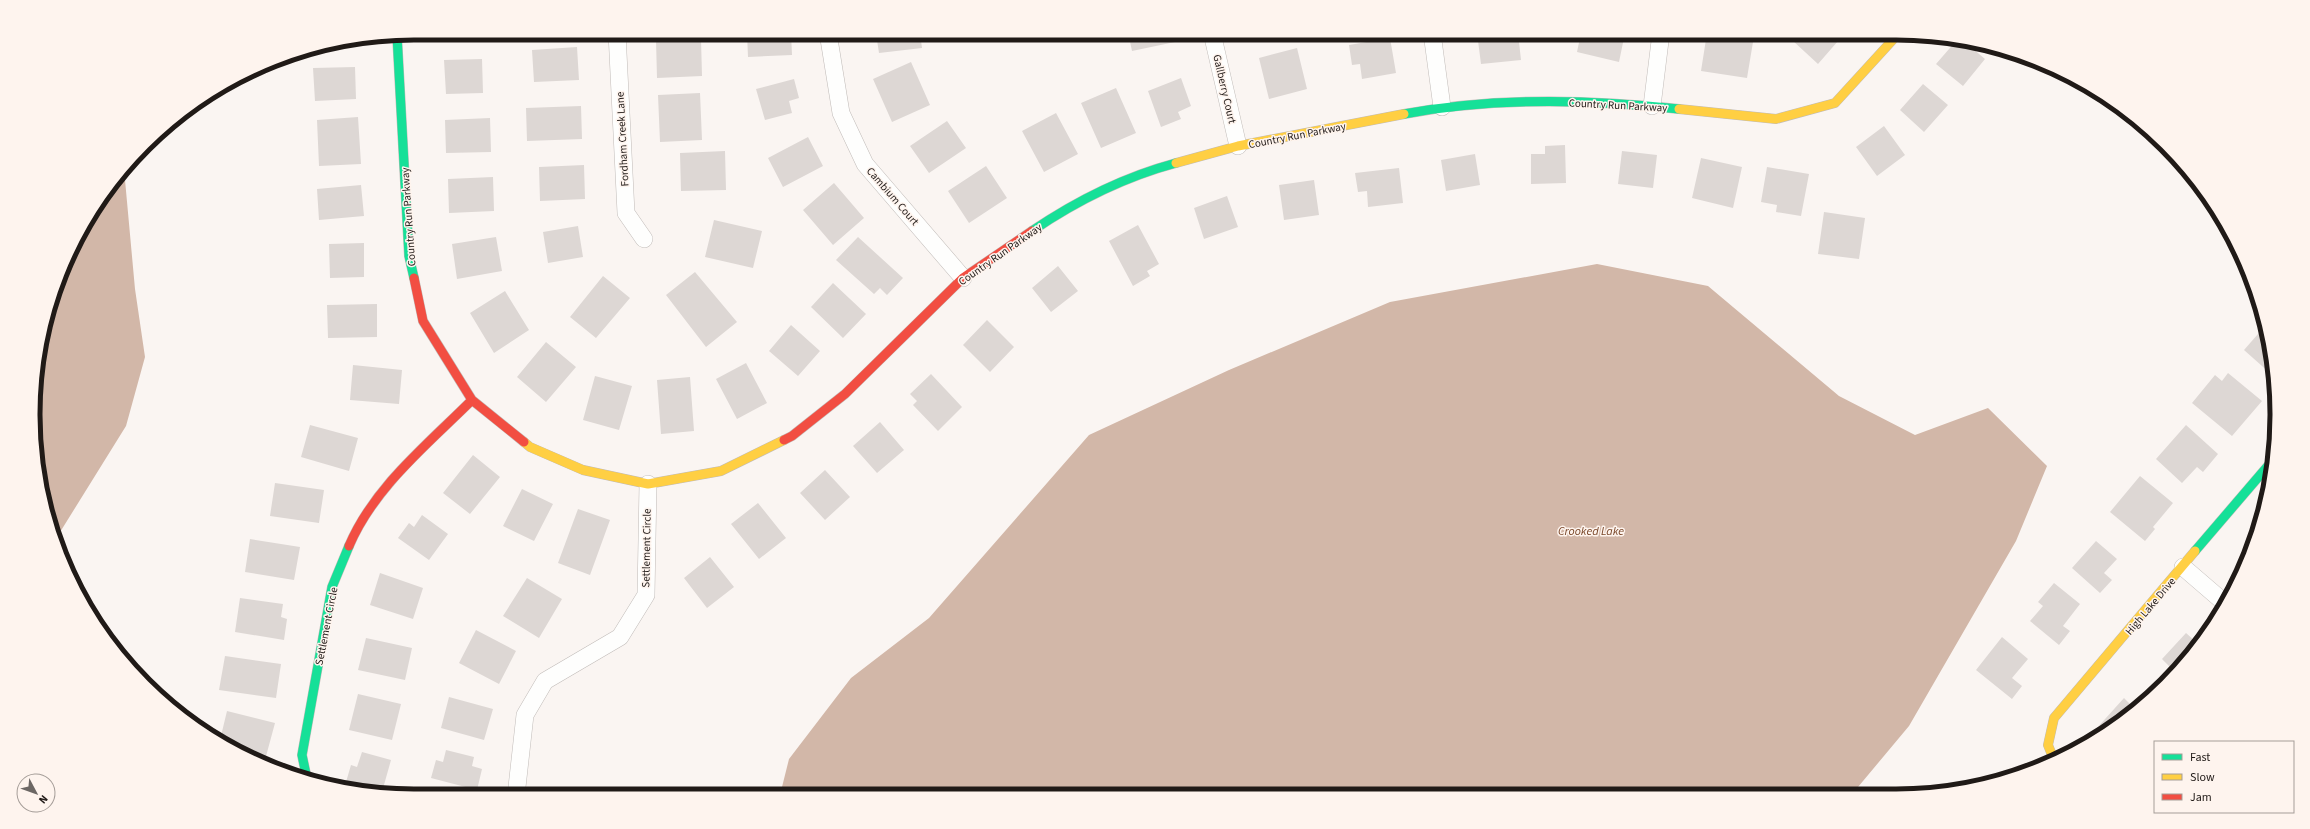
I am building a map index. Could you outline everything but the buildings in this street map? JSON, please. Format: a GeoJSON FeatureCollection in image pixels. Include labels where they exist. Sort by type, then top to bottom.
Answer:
{"type":"FeatureCollection","features":[{"type":"Feature","properties":{"kind":"street","name":"Fordham Creek Lane"},"geometry":{"type":"LineString","coordinates":[[617,40],[626,213],[644,239]]}},
{"type":"Feature","properties":{"kind":"street","name":"Cambium Court"},"geometry":{"type":"LineString","coordinates":[[829,40],[841,113],[865,164],[963,278]]}},
{"type":"Feature","properties":{"kind":"street","name":"Gallberry Court"},"geometry":{"type":"LineString","coordinates":[[1214,40],[1238,146]]}},
{"type":"Feature","properties":{"kind":"street"},"geometry":{"type":"LineString","coordinates":[[1433,40],[1442,107]]}},
{"type":"Feature","properties":{"kind":"street"},"geometry":{"type":"LineString","coordinates":[[1652,106],[1660,40]]}},
{"type":"Feature","properties":{"kind":"street","name":"Country Run Parkway"},"geometry":{"type":"LineString","coordinates":[[397,41],[409,256],[423,320],[472,400],[530,447],[583,470],[648,484],[721,471],[792,436],[845,394],[963,278],[1061,211],[1142,172],[1238,146],[1442,107],[1532,101],[1652,106],[1776,119],[1835,103],[1893,40]]}},
{"type":"Feature","properties":{"kind":"street","name":"Settlement Circle"},"geometry":{"type":"LineString","coordinates":[[306,772],[302,755],[332,587],[355,532],[391,480],[472,400]]}},
{"type":"Feature","properties":{"kind":"street","name":"High Lake Drive"},"geometry":{"type":"LineString","coordinates":[[2052,754],[2048,745],[2054,718],[2266,468]]}},
{"type":"Feature","properties":{"kind":"street","name":"Settlement Circle"},"geometry":{"type":"LineString","coordinates":[[517,789],[525,715],[545,681],[620,637],[646,595],[648,484]]}},
{"type":"Feature","properties":{"kind":"street"},"geometry":{"type":"LineString","coordinates":[[2183,567],[2221,600]]}},
{"type":"Feature","properties":{"kind":"water"},"geometry":{"type":"Polygon","coordinates":[[[125,178],[135,289],[145,357],[126,426],[59,533],[47,488],[41,439],[41,390],[47,341],[60,294],[79,249],[103,206],[125,178]]]}},
{"type":"Feature","properties":{"kind":"water","name":"Crooked Lake"},"geometry":{"type":"Polygon","coordinates":[[[1597,264],[1708,286],[1839,396],[1915,435],[1988,408],[2047,466],[2016,541],[1909,726],[1856,789],[782,789],[789,759],[851,678],[929,618],[1089,435],[1229,370],[1390,302],[1597,264]]]}},
{"type":"Feature","properties":{"kind":"traffic: fast"},"geometry":{"type":"LineString","coordinates":[[397,41],[409,256],[414,278]]}},
{"type":"Feature","properties":{"kind":"traffic: fast"},"geometry":{"type":"LineString","coordinates":[[1404,114],[1438,108],[1507,102],[1541,101],[1610,103],[1679,109]]}},
{"type":"Feature","properties":{"kind":"traffic: fast"},"geometry":{"type":"LineString","coordinates":[[1032,231],[1083,200],[1101,191],[1138,175],[1176,163]]}},
{"type":"Feature","properties":{"kind":"traffic: fast"},"geometry":{"type":"LineString","coordinates":[[2195,551],[2266,468]]}},
{"type":"Feature","properties":{"kind":"traffic: fast"},"geometry":{"type":"LineString","coordinates":[[306,772],[302,755],[332,587],[349,546]]}},
{"type":"Feature","properties":{"kind":"traffic: slow"},"geometry":{"type":"LineString","coordinates":[[1679,109],[1776,119],[1835,103],[1893,40]]}},
{"type":"Feature","properties":{"kind":"traffic: slow"},"geometry":{"type":"LineString","coordinates":[[1176,163],[1238,146],[1404,114]]}},
{"type":"Feature","properties":{"kind":"traffic: slow"},"geometry":{"type":"LineString","coordinates":[[524,442],[530,447],[583,470],[648,484],[721,471],[784,440]]}},
{"type":"Feature","properties":{"kind":"traffic: slow"},"geometry":{"type":"LineString","coordinates":[[2052,754],[2048,745],[2054,718],[2195,551]]}},
{"type":"Feature","properties":{"kind":"traffic: jam"},"geometry":{"type":"LineString","coordinates":[[784,440],[792,436],[845,394],[963,278],[1032,231]]}},
{"type":"Feature","properties":{"kind":"traffic: jam"},"geometry":{"type":"LineString","coordinates":[[414,278],[423,321],[472,400],[524,442]]}},
{"type":"Feature","properties":{"kind":"traffic: jam"},"geometry":{"type":"LineString","coordinates":[[349,546],[373,504],[387,485],[403,467],[472,400]]}}]}
